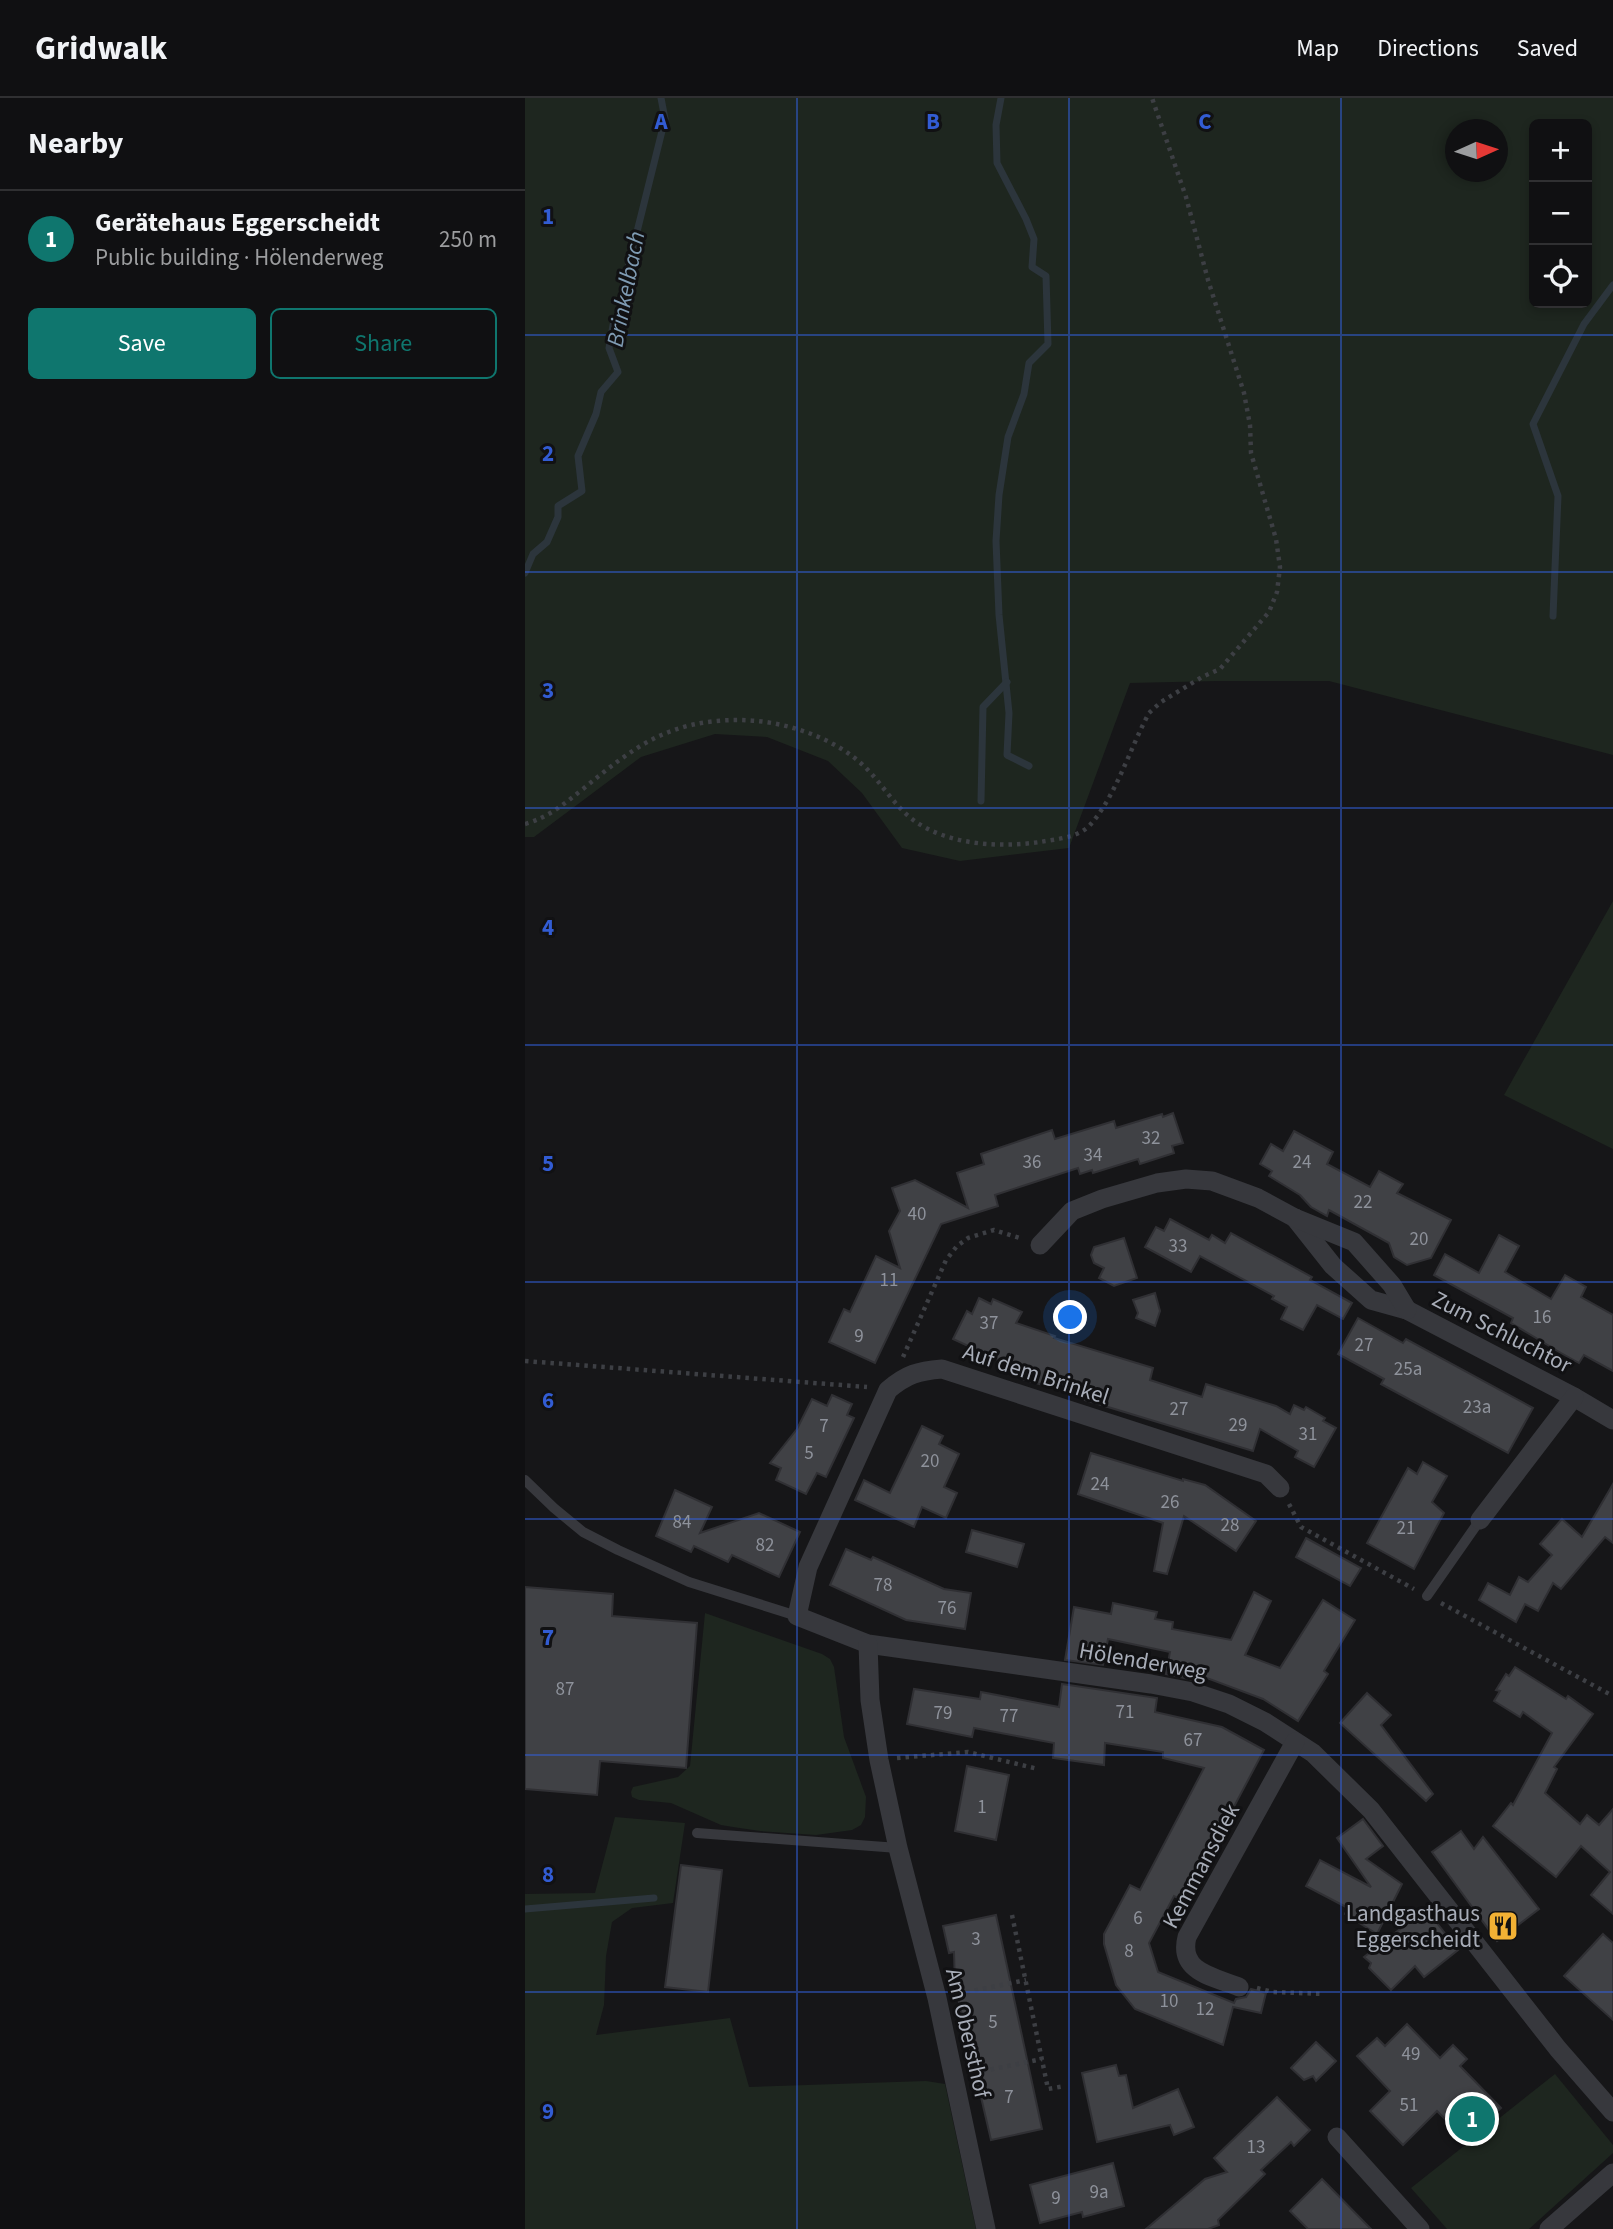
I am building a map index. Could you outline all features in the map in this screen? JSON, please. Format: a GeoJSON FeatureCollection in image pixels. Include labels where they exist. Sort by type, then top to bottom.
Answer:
{"type":"FeatureCollection","features":[{"type":"Feature","properties":{"kind":"street","name":"Zum Schluchtor"},"geometry":{"type":"LineString","coordinates":[[1040,1245],[1072,1211],[1102,1199],[1186,1179],[1212,1181],[1354,1242],[1392,1286],[1407,1310]]}},
{"type":"Feature","properties":{"kind":"street","name":"Zum Schluchtor"},"geometry":{"type":"LineString","coordinates":[[1295,1218],[1333,1266],[1371,1300],[1407,1310],[1613,1420]]}},
{"type":"Feature","properties":{"kind":"street","name":"Auf dem Brinkel"},"geometry":{"type":"LineString","coordinates":[[888,1390],[901,1379],[919,1371],[942,1369],[1266,1474],[1280,1488]]}},
{"type":"Feature","properties":{"kind":"street"},"geometry":{"type":"LineString","coordinates":[[797,1616],[808,1567],[888,1390]]}},
{"type":"Feature","properties":{"kind":"street","name":"Zum Schluchtor"},"geometry":{"type":"LineString","coordinates":[[1480,1520],[1574,1397]]}},
{"type":"Feature","properties":{"kind":"street","name":"Hölenderweg"},"geometry":{"type":"LineString","coordinates":[[797,1616],[868,1644],[1193,1692],[1229,1704],[1265,1722],[1314,1753],[1371,1810],[1550,2039],[1613,2112]]}},
{"type":"Feature","properties":{"kind":"street","name":"Am Obersthof"},"geometry":{"type":"LineString","coordinates":[[868,1644],[870,1700],[879,1760],[898,1848],[937,1998],[986,2229]]}},
{"type":"Feature","properties":{"kind":"street","name":"Kemmansdiek"},"geometry":{"type":"LineString","coordinates":[[1239,1987],[1197,1971],[1186,1955],[1185,1946],[1295,1742]]}},
{"type":"Feature","properties":{"kind":"street"},"geometry":{"type":"LineString","coordinates":[[1337,2137],[1420,2229]]}},
{"type":"Feature","properties":{"kind":"street"},"geometry":{"type":"LineString","coordinates":[[1549,2229],[1613,2173]]}},
{"type":"Feature","properties":{"kind":"lane","name":"Hölenderweg"},"geometry":{"type":"LineString","coordinates":[[525,1480],[583,1532],[618,1550],[689,1582],[797,1616]]}},
{"type":"Feature","properties":{"kind":"lane"},"geometry":{"type":"LineString","coordinates":[[1427,1596],[1480,1520]]}},
{"type":"Feature","properties":{"kind":"lane"},"geometry":{"type":"LineString","coordinates":[[697,1833],[898,1848]]}},
{"type":"Feature","properties":{"kind":"path"},"geometry":{"type":"LineString","coordinates":[[525,824],[563,806],[636,747],[656,736],[682,726],[740,720],[789,728],[832,744],[864,766],[913,820],[947,836],[997,845],[1067,837],[1087,828],[1103,808],[1149,713],[1161,702],[1220,669],[1269,612],[1277,592],[1280,567],[1276,539],[1251,453],[1244,393],[1208,280],[1187,197],[1152,98]]}},
{"type":"Feature","properties":{"kind":"path"},"geometry":{"type":"LineString","coordinates":[[525,1361],[816,1382],[888,1390],[946,1260],[957,1246],[968,1238],[995,1230],[1040,1245]]}},
{"type":"Feature","properties":{"kind":"path"},"geometry":{"type":"LineString","coordinates":[[879,1760],[968,1752],[1038,1769]]}},
{"type":"Feature","properties":{"kind":"path"},"geometry":{"type":"LineString","coordinates":[[1012,1915],[1048,2089],[1065,2086]]}},
{"type":"Feature","properties":{"kind":"path"},"geometry":{"type":"LineString","coordinates":[[937,1998],[1026,1980]]}},
{"type":"Feature","properties":{"kind":"path"},"geometry":{"type":"LineString","coordinates":[[1239,1987],[1247,1986],[1273,1992],[1324,1994]]}},
{"type":"Feature","properties":{"kind":"path"},"geometry":{"type":"LineString","coordinates":[[954,2078],[1042,2059]]}},
{"type":"Feature","properties":{"kind":"shaded area"},"geometry":{"type":"Polygon","coordinates":[[[525,98],[1613,98],[1613,755],[1329,681],[1130,683],[1069,848],[960,861],[902,848],[862,793],[828,761],[767,737],[715,734],[641,757],[534,837],[525,837],[525,98]]]}},
{"type":"Feature","properties":{"kind":"shaded area"},"geometry":{"type":"Polygon","coordinates":[[[1613,901],[1613,1149],[1504,1095],[1613,901]]]}},
{"type":"Feature","properties":{"kind":"shaded area"},"geometry":{"type":"Polygon","coordinates":[[[705,1613],[830,1659],[834,1667],[844,1737],[866,1797],[865,1817],[861,1825],[852,1830],[816,1835],[760,1831],[721,1825],[671,1803],[632,1797],[633,1787],[678,1777],[690,1766],[705,1613]]]}},
{"type":"Feature","properties":{"kind":"shaded area"},"geometry":{"type":"Polygon","coordinates":[[[615,1817],[685,1823],[673,1903],[632,1908],[612,1922],[606,1956],[604,2005],[596,2035],[730,2018],[749,2087],[926,2081],[945,2084],[976,2229],[525,2229],[525,1894],[595,1893],[615,1817]]]}},
{"type":"Feature","properties":{"kind":"shaded area"},"geometry":{"type":"Polygon","coordinates":[[[1555,2074],[1613,2145],[1613,2153],[1529,2229],[1447,2229],[1411,2188],[1555,2074]]]}},
{"type":"Feature","properties":{"kind":"building"},"geometry":{"type":"Polygon","coordinates":[[[1173,1113],[1183,1143],[1172,1146],[1174,1153],[1140,1164],[1138,1159],[1093,1173],[1092,1170],[1080,1174],[1078,1168],[995,1195],[998,1206],[941,1224],[875,1363],[829,1342],[844,1309],[850,1312],[876,1256],[900,1268],[889,1231],[900,1211],[892,1188],[915,1180],[968,1208],[957,1173],[984,1164],[981,1154],[1052,1130],[1055,1139],[1114,1121],[1116,1128],[1173,1113]]]}},
{"type":"Feature","properties":{"kind":"building"},"geometry":{"type":"Polygon","coordinates":[[[1294,1131],[1333,1152],[1327,1164],[1370,1187],[1379,1171],[1403,1184],[1397,1193],[1451,1220],[1431,1258],[1407,1265],[1394,1257],[1389,1243],[1329,1210],[1327,1216],[1269,1176],[1272,1171],[1260,1164],[1271,1144],[1283,1151],[1294,1131]]]}},
{"type":"Feature","properties":{"kind":"building"},"geometry":{"type":"Polygon","coordinates":[[[1170,1219],[1209,1240],[1212,1235],[1225,1243],[1231,1233],[1312,1277],[1310,1280],[1352,1303],[1343,1319],[1317,1305],[1303,1330],[1281,1319],[1287,1307],[1272,1299],[1274,1296],[1200,1256],[1191,1272],[1145,1247],[1156,1227],[1164,1231],[1170,1219]]]}},
{"type":"Feature","properties":{"kind":"building"},"geometry":{"type":"Polygon","coordinates":[[[1499,1235],[1519,1246],[1505,1272],[1551,1299],[1565,1275],[1586,1287],[1581,1297],[1613,1315],[1613,1371],[1584,1355],[1579,1363],[1511,1323],[1513,1318],[1434,1275],[1445,1254],[1479,1273],[1499,1235]]]}},
{"type":"Feature","properties":{"kind":"building"},"geometry":{"type":"Polygon","coordinates":[[[1124,1238],[1137,1278],[1114,1286],[1099,1278],[1104,1268],[1094,1263],[1091,1255],[1094,1247],[1124,1238]]]}},
{"type":"Feature","properties":{"kind":"building"},"geometry":{"type":"Polygon","coordinates":[[[1155,1293],[1160,1311],[1155,1326],[1136,1318],[1138,1313],[1133,1300],[1155,1293]]]}},
{"type":"Feature","properties":{"kind":"building"},"geometry":{"type":"Polygon","coordinates":[[[979,1298],[991,1304],[993,1299],[1022,1312],[1016,1323],[1055,1336],[1054,1338],[1153,1368],[1150,1380],[1202,1397],[1206,1384],[1276,1406],[1290,1414],[1294,1405],[1304,1410],[1306,1407],[1336,1428],[1314,1467],[1295,1457],[1298,1451],[1260,1429],[1253,1451],[1085,1400],[1088,1393],[1052,1382],[1050,1387],[1022,1379],[1024,1372],[953,1339],[967,1311],[972,1314],[979,1298]]]}},
{"type":"Feature","properties":{"kind":"building"},"geometry":{"type":"Polygon","coordinates":[[[1358,1318],[1403,1343],[1406,1339],[1533,1408],[1508,1453],[1381,1384],[1384,1379],[1338,1354],[1358,1318]]]}},
{"type":"Feature","properties":{"kind":"building"},"geometry":{"type":"Polygon","coordinates":[[[832,1395],[852,1404],[847,1415],[854,1418],[826,1477],[817,1473],[806,1494],[776,1480],[781,1468],[770,1463],[797,1429],[812,1399],[827,1406],[832,1395]]]}},
{"type":"Feature","properties":{"kind":"building"},"geometry":{"type":"Polygon","coordinates":[[[922,1426],[943,1436],[939,1444],[959,1454],[944,1487],[957,1493],[946,1518],[922,1507],[914,1527],[855,1500],[864,1480],[890,1493],[922,1426]]]}},
{"type":"Feature","properties":{"kind":"building"},"geometry":{"type":"Polygon","coordinates":[[[1091,1453],[1205,1485],[1256,1521],[1236,1551],[1184,1516],[1167,1574],[1154,1571],[1163,1523],[1078,1494],[1091,1453]]]}},
{"type":"Feature","properties":{"kind":"building"},"geometry":{"type":"Polygon","coordinates":[[[1423,1462],[1447,1476],[1432,1502],[1444,1513],[1414,1569],[1367,1543],[1408,1468],[1417,1474],[1423,1462]]]}},
{"type":"Feature","properties":{"kind":"building"},"geometry":{"type":"Polygon","coordinates":[[[1613,1484],[1613,1543],[1605,1537],[1561,1589],[1553,1583],[1538,1611],[1525,1604],[1516,1622],[1479,1600],[1488,1583],[1510,1595],[1519,1577],[1528,1582],[1552,1555],[1540,1544],[1562,1519],[1582,1537],[1613,1484]]]}},
{"type":"Feature","properties":{"kind":"building"},"geometry":{"type":"Polygon","coordinates":[[[675,1490],[712,1507],[700,1533],[759,1513],[800,1532],[779,1577],[732,1555],[728,1562],[694,1546],[691,1552],[656,1536],[675,1490]]]}},
{"type":"Feature","properties":{"kind":"building"},"geometry":{"type":"Polygon","coordinates":[[[972,1530],[1024,1544],[1017,1567],[966,1552],[972,1530]]]}},
{"type":"Feature","properties":{"kind":"building"},"geometry":{"type":"Polygon","coordinates":[[[1306,1538],[1361,1568],[1350,1586],[1296,1557],[1306,1538]]]}},
{"type":"Feature","properties":{"kind":"building"},"geometry":{"type":"Polygon","coordinates":[[[846,1549],[871,1560],[873,1557],[944,1589],[971,1593],[965,1629],[906,1620],[830,1585],[846,1549]]]}},
{"type":"Feature","properties":{"kind":"building"},"geometry":{"type":"Polygon","coordinates":[[[525,1587],[613,1594],[612,1616],[697,1623],[686,1768],[600,1761],[597,1795],[525,1789],[525,1587]]]}},
{"type":"Feature","properties":{"kind":"building"},"geometry":{"type":"Polygon","coordinates":[[[1254,1592],[1271,1601],[1245,1655],[1280,1668],[1323,1600],[1355,1620],[1324,1671],[1328,1674],[1298,1721],[1263,1699],[1199,1675],[1198,1681],[1166,1674],[1170,1652],[1108,1639],[1103,1665],[1065,1660],[1074,1607],[1111,1614],[1113,1603],[1157,1612],[1155,1619],[1173,1622],[1172,1629],[1231,1640],[1254,1592]]]}},
{"type":"Feature","properties":{"kind":"building"},"geometry":{"type":"Polygon","coordinates":[[[1515,1667],[1566,1699],[1568,1696],[1593,1714],[1554,1767],[1557,1769],[1545,1793],[1580,1824],[1587,1815],[1599,1825],[1613,1809],[1613,1914],[1591,1895],[1610,1872],[1581,1846],[1556,1877],[1493,1826],[1511,1803],[1513,1805],[1552,1733],[1523,1712],[1520,1717],[1494,1701],[1500,1691],[1496,1690],[1506,1674],[1509,1676],[1515,1667]]]}},
{"type":"Feature","properties":{"kind":"building"},"geometry":{"type":"Polygon","coordinates":[[[1062,1684],[1157,1698],[1155,1712],[1222,1727],[1264,1750],[1184,1901],[1174,1896],[1149,1943],[1158,1972],[1234,2003],[1236,1999],[1246,1997],[1251,1989],[1266,1993],[1261,2013],[1233,2007],[1223,2045],[1135,2009],[1116,1985],[1104,1944],[1104,1934],[1130,1885],[1140,1890],[1204,1768],[1163,1758],[1163,1752],[1105,1743],[1104,1765],[1053,1758],[1054,1743],[974,1728],[972,1737],[907,1724],[914,1689],[980,1699],[981,1692],[1059,1707],[1062,1684]]]}},
{"type":"Feature","properties":{"kind":"building"},"geometry":{"type":"Polygon","coordinates":[[[1367,1693],[1391,1715],[1381,1725],[1433,1794],[1426,1801],[1340,1723],[1367,1693]]]}},
{"type":"Feature","properties":{"kind":"building"},"geometry":{"type":"Polygon","coordinates":[[[967,1766],[1009,1775],[996,1840],[955,1831],[967,1766]]]}},
{"type":"Feature","properties":{"kind":"building"},"geometry":{"type":"Polygon","coordinates":[[[1363,1819],[1383,1846],[1366,1859],[1402,1884],[1377,1934],[1345,1914],[1348,1908],[1306,1886],[1320,1860],[1371,1887],[1337,1838],[1363,1819]]]}},
{"type":"Feature","properties":{"kind":"building"},"geometry":{"type":"Polygon","coordinates":[[[1461,1831],[1474,1849],[1483,1837],[1539,1909],[1497,1941],[1432,1852],[1461,1831]]]}},
{"type":"Feature","properties":{"kind":"building"},"geometry":{"type":"Polygon","coordinates":[[[681,1865],[722,1870],[708,1992],[665,1987],[681,1865]]]}},
{"type":"Feature","properties":{"kind":"building"},"geometry":{"type":"Polygon","coordinates":[[[1426,1909],[1458,1950],[1424,1977],[1415,1966],[1391,1990],[1369,1968],[1371,1963],[1364,1957],[1426,1909]]]}},
{"type":"Feature","properties":{"kind":"building"},"geometry":{"type":"Polygon","coordinates":[[[996,1915],[1042,2129],[991,2140],[955,1985],[954,1952],[949,1953],[943,1926],[996,1915]]]}},
{"type":"Feature","properties":{"kind":"building"},"geometry":{"type":"Polygon","coordinates":[[[1603,1934],[1613,1943],[1613,2020],[1564,1976],[1603,1934]]]}},
{"type":"Feature","properties":{"kind":"building"},"geometry":{"type":"Polygon","coordinates":[[[1407,2024],[1440,2058],[1453,2045],[1467,2059],[1460,2066],[1501,2108],[1467,2141],[1437,2111],[1403,2145],[1370,2111],[1390,2091],[1357,2056],[1377,2038],[1385,2046],[1407,2024]]]}},
{"type":"Feature","properties":{"kind":"building"},"geometry":{"type":"Polygon","coordinates":[[[1316,2042],[1336,2061],[1316,2081],[1313,2076],[1304,2080],[1291,2068],[1316,2042]]]}},
{"type":"Feature","properties":{"kind":"building"},"geometry":{"type":"Polygon","coordinates":[[[1116,2065],[1119,2076],[1126,2075],[1133,2108],[1178,2089],[1194,2127],[1174,2135],[1170,2125],[1097,2142],[1082,2073],[1116,2065]]]}},
{"type":"Feature","properties":{"kind":"building"},"geometry":{"type":"Polygon","coordinates":[[[1277,2097],[1310,2130],[1294,2146],[1291,2142],[1261,2170],[1265,2174],[1218,2220],[1219,2225],[1208,2229],[1146,2229],[1205,2179],[1227,2172],[1214,2158],[1277,2097]]]}},
{"type":"Feature","properties":{"kind":"building"},"geometry":{"type":"Polygon","coordinates":[[[1113,2163],[1124,2206],[1083,2217],[1082,2212],[1040,2223],[1030,2185],[1113,2163]]]}},
{"type":"Feature","properties":{"kind":"building"},"geometry":{"type":"Polygon","coordinates":[[[1322,2179],[1371,2229],[1308,2229],[1290,2211],[1322,2179]]]}},
{"type":"Feature","properties":{"kind":"waterway","name":"Brinkelbach"},"geometry":{"type":"LineString","coordinates":[[525,573],[533,554],[547,542],[558,517],[558,506],[582,491],[578,456],[596,414],[601,392],[618,372],[609,348],[613,325],[626,306],[626,276],[665,119],[661,98]]}},
{"type":"Feature","properties":{"kind":"waterway"},"geometry":{"type":"LineString","coordinates":[[1001,98],[996,125],[997,163],[1034,239],[1032,267],[1046,276],[1048,344],[1029,363],[1024,394],[1008,437],[999,495],[996,541],[999,615],[1009,713],[1007,755],[1029,766]]}},
{"type":"Feature","properties":{"kind":"waterway"},"geometry":{"type":"LineString","coordinates":[[1553,616],[1558,496],[1533,424],[1584,324],[1613,285]]}},
{"type":"Feature","properties":{"kind":"waterway"},"geometry":{"type":"LineString","coordinates":[[981,801],[983,707],[1007,682]]}},
{"type":"Feature","properties":{"kind":"waterway"},"geometry":{"type":"LineString","coordinates":[[525,1909],[654,1898]]}},
{"type":"Feature","properties":{"kind":"place","name":"Landgasthaus Eggerscheidt"},"geometry":{"type":"Point","coordinates":[1503,1926]}},
{"type":"Feature","properties":{"kind":"place","name":"Gerätehaus Eggerscheidt"},"geometry":{"type":"Point","coordinates":[1472,2119]}}]}
